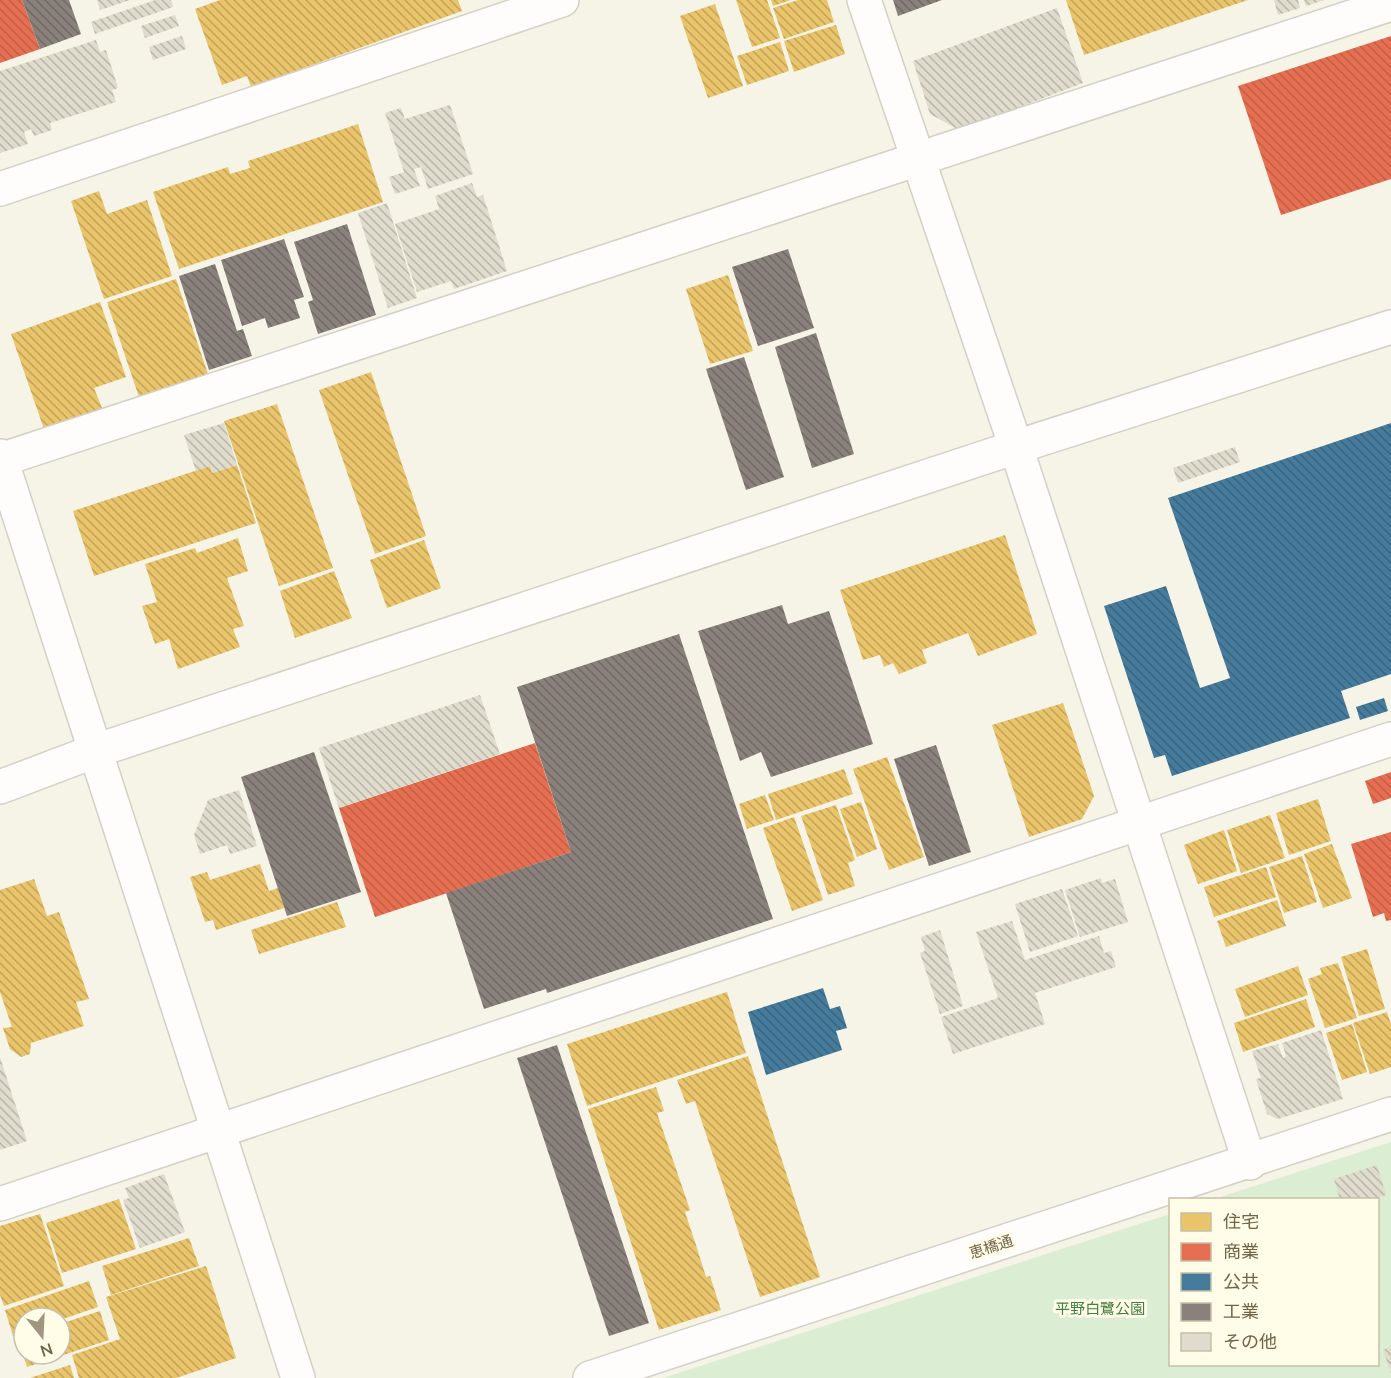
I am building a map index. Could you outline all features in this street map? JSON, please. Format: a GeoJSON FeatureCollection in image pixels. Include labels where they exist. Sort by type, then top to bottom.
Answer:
{"type":"FeatureCollection","features":[{"type":"Feature","properties":{"kind":"street"},"geometry":{"type":"LineString","coordinates":[[0,189],[562,0]]}},
{"type":"Feature","properties":{"kind":"street"},"geometry":{"type":"LineString","coordinates":[[864,0],[1016,447],[1250,1163]]}},
{"type":"Feature","properties":{"kind":"street"},"geometry":{"type":"LineString","coordinates":[[298,1378],[0,459],[1391,4]]}},
{"type":"Feature","properties":{"kind":"street"},"geometry":{"type":"LineString","coordinates":[[0,787],[95,751],[1016,447],[1391,327]]}},
{"type":"Feature","properties":{"kind":"street"},"geometry":{"type":"LineString","coordinates":[[0,1204],[1391,739]]}},
{"type":"Feature","properties":{"kind":"street","name":"恵橋通"},"geometry":{"type":"LineString","coordinates":[[590,1378],[1250,1163],[1391,1114]]}},
{"type":"Feature","properties":{"kind":"green space","name":"平野白鷺公園"},"geometry":{"type":"Polygon","coordinates":[[[1391,1142],[1391,1378],[663,1378],[1169,1214],[1169,1366],[1379,1366],[1379,1198],[1217,1198],[1391,1142]]]}},
{"type":"Feature","properties":{"kind":"building: 住宅"},"geometry":{"type":"Polygon","coordinates":[[[220,0],[458,0],[462,11],[251,87],[247,76],[222,85],[195,9],[220,0]]]}},
{"type":"Feature","properties":{"kind":"building: 住宅"},"geometry":{"type":"Polygon","coordinates":[[[736,0],[767,0],[780,38],[752,47],[736,0]]]}},
{"type":"Feature","properties":{"kind":"building: 住宅"},"geometry":{"type":"Polygon","coordinates":[[[771,0],[791,0],[773,6],[771,0]]]}},
{"type":"Feature","properties":{"kind":"building: 住宅"},"geometry":{"type":"Polygon","coordinates":[[[798,0],[827,0],[834,22],[784,39],[773,8],[798,0]]]}},
{"type":"Feature","properties":{"kind":"building: 住宅"},"geometry":{"type":"Polygon","coordinates":[[[1066,0],[1248,0],[1084,55],[1066,0]]]}},
{"type":"Feature","properties":{"kind":"building: 住宅"},"geometry":{"type":"Polygon","coordinates":[[[715,4],[743,86],[708,98],[680,16],[715,4]]]}},
{"type":"Feature","properties":{"kind":"building: 住宅"},"geometry":{"type":"Polygon","coordinates":[[[836,25],[845,54],[794,72],[784,41],[836,25]]]}},
{"type":"Feature","properties":{"kind":"building: 住宅"},"geometry":{"type":"Polygon","coordinates":[[[780,42],[789,71],[747,85],[737,56],[780,42]]]}},
{"type":"Feature","properties":{"kind":"building: 住宅"},"geometry":{"type":"Polygon","coordinates":[[[358,124],[383,202],[179,269],[153,192],[228,167],[230,174],[250,168],[248,161],[358,124]]]}},
{"type":"Feature","properties":{"kind":"building: 住宅"},"geometry":{"type":"Polygon","coordinates":[[[99,191],[107,214],[147,200],[172,276],[104,299],[71,201],[99,191]]]}},
{"type":"Feature","properties":{"kind":"building: 住宅"},"geometry":{"type":"Polygon","coordinates":[[[728,275],[753,351],[710,364],[686,289],[728,275]]]}},
{"type":"Feature","properties":{"kind":"building: 住宅"},"geometry":{"type":"Polygon","coordinates":[[[176,279],[208,374],[139,397],[107,302],[176,279]]]}},
{"type":"Feature","properties":{"kind":"building: 住宅"},"geometry":{"type":"Polygon","coordinates":[[[100,302],[126,377],[94,388],[102,408],[44,429],[11,334],[100,302]]]}},
{"type":"Feature","properties":{"kind":"building: 住宅"},"geometry":{"type":"Polygon","coordinates":[[[371,372],[426,536],[375,554],[319,390],[371,372]]]}},
{"type":"Feature","properties":{"kind":"building: 住宅"},"geometry":{"type":"Polygon","coordinates":[[[277,404],[333,568],[279,586],[224,421],[277,404]]]}},
{"type":"Feature","properties":{"kind":"building: 住宅"},"geometry":{"type":"Polygon","coordinates":[[[237,465],[256,523],[94,576],[73,511],[210,466],[212,473],[237,465]]]}},
{"type":"Feature","properties":{"kind":"building: 住宅"},"geometry":{"type":"Polygon","coordinates":[[[1005,535],[1037,634],[978,656],[968,633],[922,650],[927,663],[899,674],[893,663],[884,667],[880,655],[863,660],[840,590],[1005,535]]]}},
{"type":"Feature","properties":{"kind":"building: 住宅"},"geometry":{"type":"Polygon","coordinates":[[[238,538],[248,571],[227,578],[244,626],[233,629],[240,647],[178,669],[169,639],[155,644],[142,606],[157,602],[145,564],[195,548],[197,553],[238,538]]]}},
{"type":"Feature","properties":{"kind":"building: 住宅"},"geometry":{"type":"Polygon","coordinates":[[[424,540],[441,588],[387,608],[370,560],[424,540]]]}},
{"type":"Feature","properties":{"kind":"building: 住宅"},"geometry":{"type":"Polygon","coordinates":[[[334,571],[352,618],[295,638],[280,591],[334,571]]]}},
{"type":"Feature","properties":{"kind":"building: 住宅"},"geometry":{"type":"Polygon","coordinates":[[[1063,703],[1094,796],[1082,819],[1029,837],[992,725],[1063,703]]]}},
{"type":"Feature","properties":{"kind":"building: 住宅"},"geometry":{"type":"Polygon","coordinates":[[[887,757],[924,857],[889,870],[853,769],[887,757]]]}},
{"type":"Feature","properties":{"kind":"building: 住宅"},"geometry":{"type":"Polygon","coordinates":[[[844,769],[853,794],[776,820],[768,794],[844,769]]]}},
{"type":"Feature","properties":{"kind":"building: 住宅"},"geometry":{"type":"Polygon","coordinates":[[[765,795],[774,820],[747,829],[739,804],[765,795]]]}},
{"type":"Feature","properties":{"kind":"building: 住宅"},"geometry":{"type":"Polygon","coordinates":[[[1318,799],[1331,841],[1289,855],[1276,813],[1318,799]]]}},
{"type":"Feature","properties":{"kind":"building: 住宅"},"geometry":{"type":"Polygon","coordinates":[[[861,802],[877,849],[857,857],[840,809],[861,802]]]}},
{"type":"Feature","properties":{"kind":"building: 住宅"},"geometry":{"type":"Polygon","coordinates":[[[836,805],[855,860],[848,863],[855,886],[828,895],[801,816],[836,805]]]}},
{"type":"Feature","properties":{"kind":"building: 住宅"},"geometry":{"type":"Polygon","coordinates":[[[1270,815],[1285,858],[1241,873],[1227,830],[1270,815]]]}},
{"type":"Feature","properties":{"kind":"building: 住宅"},"geometry":{"type":"Polygon","coordinates":[[[794,817],[823,900],[792,911],[763,828],[794,817]]]}},
{"type":"Feature","properties":{"kind":"building: 住宅"},"geometry":{"type":"Polygon","coordinates":[[[1224,830],[1237,871],[1198,884],[1184,845],[1224,830]]]}},
{"type":"Feature","properties":{"kind":"building: 住宅"},"geometry":{"type":"Polygon","coordinates":[[[1332,844],[1352,898],[1323,908],[1304,854],[1332,844]]]}},
{"type":"Feature","properties":{"kind":"building: 住宅"},"geometry":{"type":"Polygon","coordinates":[[[1302,856],[1317,902],[1284,913],[1269,867],[1302,856]]]}},
{"type":"Feature","properties":{"kind":"building: 住宅"},"geometry":{"type":"Polygon","coordinates":[[[260,864],[269,891],[278,888],[284,908],[216,930],[213,920],[205,922],[190,877],[207,872],[210,880],[260,864]]]}},
{"type":"Feature","properties":{"kind":"building: 住宅"},"geometry":{"type":"Polygon","coordinates":[[[1266,867],[1276,897],[1214,917],[1204,887],[1266,867]]]}},
{"type":"Feature","properties":{"kind":"building: 住宅"},"geometry":{"type":"Polygon","coordinates":[[[34,879],[47,916],[59,912],[89,999],[76,1002],[84,1026],[31,1043],[30,1054],[21,1057],[10,1049],[3,1028],[12,1027],[0,992],[0,890],[34,879]]]}},
{"type":"Feature","properties":{"kind":"building: 住宅"},"geometry":{"type":"Polygon","coordinates":[[[1277,900],[1286,926],[1226,947],[1217,921],[1277,900]]]}},
{"type":"Feature","properties":{"kind":"building: 住宅"},"geometry":{"type":"Polygon","coordinates":[[[337,902],[346,927],[259,954],[251,930],[337,902]]]}},
{"type":"Feature","properties":{"kind":"building: 住宅"},"geometry":{"type":"Polygon","coordinates":[[[1367,949],[1385,1009],[1359,1016],[1341,957],[1367,949]]]}},
{"type":"Feature","properties":{"kind":"building: 住宅"},"geometry":{"type":"Polygon","coordinates":[[[1338,963],[1357,1018],[1325,1028],[1308,979],[1322,974],[1320,968],[1338,963]]]}},
{"type":"Feature","properties":{"kind":"building: 住宅"},"geometry":{"type":"Polygon","coordinates":[[[1298,966],[1308,995],[1245,1017],[1235,989],[1298,966]]]}},
{"type":"Feature","properties":{"kind":"building: 住宅"},"geometry":{"type":"Polygon","coordinates":[[[727,992],[746,1053],[587,1106],[567,1044],[727,992]]]}},
{"type":"Feature","properties":{"kind":"building: 住宅"},"geometry":{"type":"Polygon","coordinates":[[[1306,999],[1315,1027],[1243,1052],[1234,1023],[1306,999]]]}},
{"type":"Feature","properties":{"kind":"building: 住宅"},"geometry":{"type":"Polygon","coordinates":[[[1387,1012],[1391,1024],[1391,1067],[1370,1074],[1353,1023],[1387,1012]]]}},
{"type":"Feature","properties":{"kind":"building: 住宅"},"geometry":{"type":"Polygon","coordinates":[[[1352,1024],[1367,1072],[1342,1080],[1326,1033],[1352,1024]]]}},
{"type":"Feature","properties":{"kind":"building: 住宅"},"geometry":{"type":"Polygon","coordinates":[[[748,1056],[820,1277],[760,1297],[695,1101],[686,1104],[677,1080],[748,1056]]]}},
{"type":"Feature","properties":{"kind":"building: 住宅"},"geometry":{"type":"Polygon","coordinates":[[[656,1087],[664,1111],[657,1113],[690,1210],[685,1212],[706,1277],[710,1276],[721,1310],[659,1330],[588,1109],[656,1087]]]}},
{"type":"Feature","properties":{"kind":"building: 住宅"},"geometry":{"type":"Polygon","coordinates":[[[119,1199],[136,1249],[62,1273],[46,1223],[119,1199]]]}},
{"type":"Feature","properties":{"kind":"building: 住宅"},"geometry":{"type":"Polygon","coordinates":[[[40,1214],[64,1286],[4,1306],[0,1295],[0,1226],[40,1214]]]}},
{"type":"Feature","properties":{"kind":"building: 住宅"},"geometry":{"type":"Polygon","coordinates":[[[189,1238],[199,1266],[111,1295],[102,1266],[189,1238]]]}},
{"type":"Feature","properties":{"kind":"building: 住宅"},"geometry":{"type":"Polygon","coordinates":[[[206,1266],[236,1358],[176,1378],[79,1378],[72,1355],[120,1339],[106,1297],[206,1266]]]}},
{"type":"Feature","properties":{"kind":"building: 住宅"},"geometry":{"type":"Polygon","coordinates":[[[89,1281],[98,1307],[72,1316],[72,1306],[17,1306],[89,1281]]]}},
{"type":"Feature","properties":{"kind":"building: 住宅"},"geometry":{"type":"Polygon","coordinates":[[[12,1308],[12,1333],[5,1310],[12,1308]]]}},
{"type":"Feature","properties":{"kind":"building: 住宅"},"geometry":{"type":"Polygon","coordinates":[[[100,1311],[109,1340],[72,1352],[72,1320],[100,1311]]]}},
{"type":"Feature","properties":{"kind":"building: 住宅"},"geometry":{"type":"Polygon","coordinates":[[[70,1366],[74,1378],[30,1378],[70,1366]]]}},
{"type":"Feature","properties":{"kind":"building: 商業"},"geometry":{"type":"Polygon","coordinates":[[[0,0],[22,0],[40,49],[0,63],[0,0]]]}},
{"type":"Feature","properties":{"kind":"building: 商業"},"geometry":{"type":"Polygon","coordinates":[[[1391,36],[1391,179],[1281,215],[1238,86],[1391,36]]]}},
{"type":"Feature","properties":{"kind":"building: 商業"},"geometry":{"type":"Polygon","coordinates":[[[535,743],[571,852],[375,917],[339,808],[535,743]]]}},
{"type":"Feature","properties":{"kind":"building: 商業"},"geometry":{"type":"Polygon","coordinates":[[[1391,772],[1391,798],[1373,804],[1365,781],[1391,772]]]}},
{"type":"Feature","properties":{"kind":"building: 商業"},"geometry":{"type":"Polygon","coordinates":[[[1391,832],[1391,920],[1386,921],[1384,913],[1373,917],[1351,844],[1391,832]]]}},
{"type":"Feature","properties":{"kind":"building: 公共"},"geometry":{"type":"Polygon","coordinates":[[[1391,423],[1391,674],[1341,691],[1350,718],[1172,776],[1165,755],[1154,758],[1104,606],[1166,586],[1200,688],[1230,678],[1168,498],[1391,423]]]}},
{"type":"Feature","properties":{"kind":"building: 公共"},"geometry":{"type":"Polygon","coordinates":[[[1384,698],[1388,711],[1360,720],[1356,707],[1384,698]]]}},
{"type":"Feature","properties":{"kind":"building: 公共"},"geometry":{"type":"Polygon","coordinates":[[[823,988],[830,1009],[840,1006],[847,1028],[836,1031],[842,1050],[766,1075],[748,1012],[823,988]]]}},
{"type":"Feature","properties":{"kind":"building: 工業"},"geometry":{"type":"Polygon","coordinates":[[[22,0],[69,0],[81,34],[40,49],[22,0]]]}},
{"type":"Feature","properties":{"kind":"building: 工業"},"geometry":{"type":"Polygon","coordinates":[[[893,0],[942,0],[898,16],[893,0]]]}},
{"type":"Feature","properties":{"kind":"building: 工業"},"geometry":{"type":"Polygon","coordinates":[[[347,224],[376,315],[318,334],[308,302],[313,300],[294,242],[347,224]]]}},
{"type":"Feature","properties":{"kind":"building: 工業"},"geometry":{"type":"Polygon","coordinates":[[[284,239],[304,297],[294,300],[300,318],[268,328],[265,318],[242,326],[221,260],[284,239]]]}},
{"type":"Feature","properties":{"kind":"building: 工業"},"geometry":{"type":"Polygon","coordinates":[[[788,249],[814,328],[758,346],[732,267],[788,249]]]}},
{"type":"Feature","properties":{"kind":"building: 工業"},"geometry":{"type":"Polygon","coordinates":[[[215,264],[237,331],[243,329],[252,356],[209,370],[179,276],[215,264]]]}},
{"type":"Feature","properties":{"kind":"building: 工業"},"geometry":{"type":"Polygon","coordinates":[[[816,333],[854,454],[812,468],[775,347],[816,333]]]}},
{"type":"Feature","properties":{"kind":"building: 工業"},"geometry":{"type":"Polygon","coordinates":[[[744,357],[784,477],[746,490],[706,369],[744,357]]]}},
{"type":"Feature","properties":{"kind":"building: 工業"},"geometry":{"type":"Polygon","coordinates":[[[782,605],[788,624],[829,611],[873,744],[771,777],[761,752],[740,761],[698,631],[782,605]]]}},
{"type":"Feature","properties":{"kind":"building: 工業"},"geometry":{"type":"Polygon","coordinates":[[[679,634],[773,919],[547,993],[546,989],[484,1009],[446,893],[571,852],[517,687],[679,634]]]}},
{"type":"Feature","properties":{"kind":"building: 工業"},"geometry":{"type":"Polygon","coordinates":[[[936,745],[971,852],[929,866],[894,759],[936,745]]]}},
{"type":"Feature","properties":{"kind":"building: 工業"},"geometry":{"type":"Polygon","coordinates":[[[314,752],[361,892],[287,916],[241,777],[314,752]]]}},
{"type":"Feature","properties":{"kind":"building: 工業"},"geometry":{"type":"Polygon","coordinates":[[[557,1045],[649,1323],[609,1336],[517,1058],[557,1045]]]}},
{"type":"Feature","properties":{"kind":"building: その他"},"geometry":{"type":"Polygon","coordinates":[[[97,0],[130,0],[100,10],[97,0]]]}},
{"type":"Feature","properties":{"kind":"building: その他"},"geometry":{"type":"Polygon","coordinates":[[[155,0],[171,0],[173,7],[95,34],[91,22],[155,0]]]}},
{"type":"Feature","properties":{"kind":"building: その他"},"geometry":{"type":"Polygon","coordinates":[[[1274,0],[1298,0],[1300,8],[1278,15],[1274,0]]]}},
{"type":"Feature","properties":{"kind":"building: その他"},"geometry":{"type":"Polygon","coordinates":[[[1304,0],[1324,0],[1306,6],[1304,0]]]}},
{"type":"Feature","properties":{"kind":"building: その他"},"geometry":{"type":"Polygon","coordinates":[[[1057,8],[1083,83],[959,130],[930,114],[913,61],[1057,8]]]}},
{"type":"Feature","properties":{"kind":"building: その他"},"geometry":{"type":"Polygon","coordinates":[[[175,15],[179,26],[145,38],[141,26],[175,15]]]}},
{"type":"Feature","properties":{"kind":"building: その他"},"geometry":{"type":"Polygon","coordinates":[[[182,36],[186,49],[153,60],[149,47],[182,36]]]}},
{"type":"Feature","properties":{"kind":"building: その他"},"geometry":{"type":"Polygon","coordinates":[[[96,40],[100,52],[106,50],[118,88],[112,90],[116,102],[50,123],[52,130],[34,136],[31,129],[24,132],[28,144],[0,153],[0,71],[96,40]]]}},
{"type":"Feature","properties":{"kind":"building: その他"},"geometry":{"type":"Polygon","coordinates":[[[450,105],[473,174],[428,189],[421,167],[414,169],[420,186],[395,194],[389,177],[404,172],[385,113],[401,108],[405,119],[450,105]]]}},
{"type":"Feature","properties":{"kind":"building: その他"},"geometry":{"type":"Polygon","coordinates":[[[472,183],[477,197],[483,195],[507,271],[454,289],[451,281],[417,292],[395,224],[439,209],[435,196],[472,183]]]}},
{"type":"Feature","properties":{"kind":"building: その他"},"geometry":{"type":"Polygon","coordinates":[[[387,203],[417,298],[388,308],[358,213],[387,203]]]}},
{"type":"Feature","properties":{"kind":"building: その他"},"geometry":{"type":"Polygon","coordinates":[[[224,423],[237,465],[212,473],[210,466],[196,471],[184,435],[224,423]]]}},
{"type":"Feature","properties":{"kind":"building: その他"},"geometry":{"type":"Polygon","coordinates":[[[1235,447],[1240,462],[1178,483],[1173,468],[1235,447]]]}},
{"type":"Feature","properties":{"kind":"building: その他"},"geometry":{"type":"Polygon","coordinates":[[[480,695],[500,754],[339,808],[319,748],[480,695]]]}},
{"type":"Feature","properties":{"kind":"building: その他"},"geometry":{"type":"Polygon","coordinates":[[[239,790],[257,846],[230,854],[227,845],[200,854],[194,835],[208,800],[239,790]]]}},
{"type":"Feature","properties":{"kind":"building: その他"},"geometry":{"type":"Polygon","coordinates":[[[1101,878],[1102,883],[1115,879],[1128,922],[1080,937],[1065,890],[1101,878]]]}},
{"type":"Feature","properties":{"kind":"building: その他"},"geometry":{"type":"Polygon","coordinates":[[[1062,889],[1078,936],[1030,952],[1015,904],[1062,889]]]}},
{"type":"Feature","properties":{"kind":"building: その他"},"geometry":{"type":"Polygon","coordinates":[[[1012,921],[1025,960],[1099,936],[1104,953],[1111,951],[1116,967],[1035,993],[1045,1024],[953,1054],[941,1017],[998,998],[976,932],[1012,921]]]}},
{"type":"Feature","properties":{"kind":"building: その他"},"geometry":{"type":"Polygon","coordinates":[[[940,930],[963,1006],[940,1014],[920,953],[925,951],[921,937],[940,930]]]}},
{"type":"Feature","properties":{"kind":"building: その他"},"geometry":{"type":"Polygon","coordinates":[[[1321,1030],[1343,1099],[1278,1119],[1267,1114],[1256,1079],[1261,1078],[1252,1051],[1278,1044],[1283,1058],[1286,1056],[1282,1043],[1321,1030]]]}},
{"type":"Feature","properties":{"kind":"building: その他"},"geometry":{"type":"Polygon","coordinates":[[[0,1057],[27,1141],[0,1150],[0,1057]]]}},
{"type":"Feature","properties":{"kind":"building: その他"},"geometry":{"type":"Polygon","coordinates":[[[1377,1165],[1386,1195],[1378,1198],[1339,1198],[1334,1179],[1377,1165]]]}},
{"type":"Feature","properties":{"kind":"building: その他"},"geometry":{"type":"Polygon","coordinates":[[[164,1174],[185,1232],[140,1248],[123,1200],[129,1198],[125,1188],[164,1174]]]}},
{"type":"Feature","properties":{"kind":"building: その他"},"geometry":{"type":"Polygon","coordinates":[[[1391,1347],[1391,1373],[1383,1350],[1391,1347]]]}}]}
